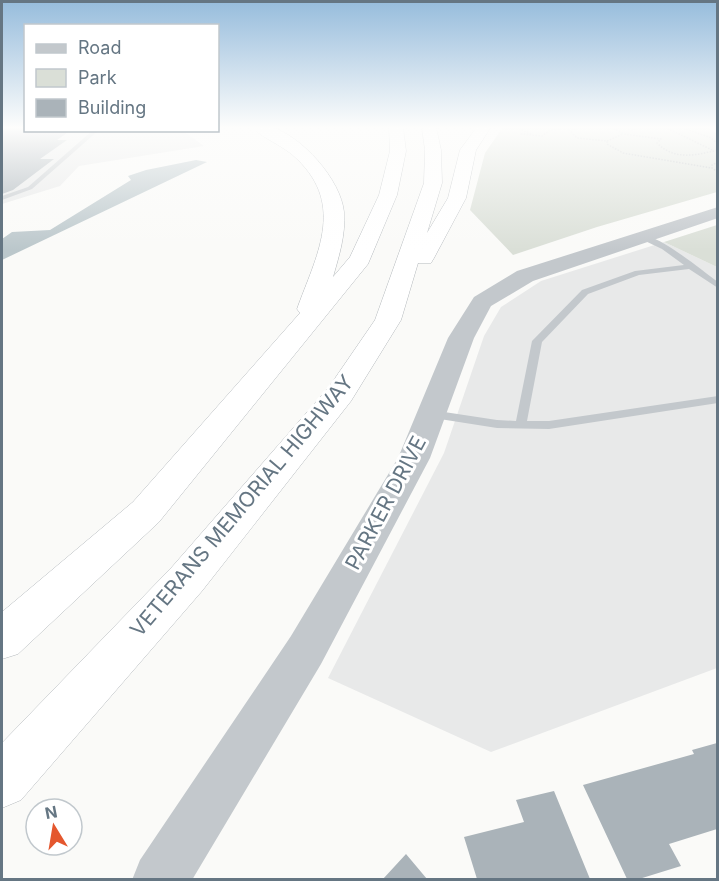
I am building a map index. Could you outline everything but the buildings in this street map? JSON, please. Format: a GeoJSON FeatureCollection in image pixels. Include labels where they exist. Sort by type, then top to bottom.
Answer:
{"type":"FeatureCollection","features":[{"type":"Feature","properties":{"kind":"highway"},"geometry":{"type":"LineString","coordinates":[[307,321],[334,228],[334,206],[321,177],[314,168]]}},
{"type":"Feature","properties":{"kind":"highway"},"geometry":{"type":"LineString","coordinates":[[2,639],[146,512],[360,259],[388,195],[394,168]]}},
{"type":"Feature","properties":{"kind":"highway","name":"VETERANS MEMORIAL HIGHWAY"},"geometry":{"type":"LineString","coordinates":[[2,781],[187,579],[340,394],[388,320],[432,183],[432,168]]}},
{"type":"Feature","properties":{"kind":"highway"},"geometry":{"type":"LineString","coordinates":[[388,320],[457,198],[464,168]]}},
{"type":"Feature","properties":{"kind":"street","name":"PARKER DRIVE"},"geometry":{"type":"LineString","coordinates":[[160,879],[306,650],[414,458],[461,338],[482,302],[525,276],[717,212]]}},
{"type":"Feature","properties":{"kind":"lane"},"geometry":{"type":"LineString","coordinates":[[2,198],[30,189],[54,168]]}},
{"type":"Feature","properties":{"kind":"lane"},"geometry":{"type":"LineString","coordinates":[[644,237],[665,247],[717,286]]}},
{"type":"Feature","properties":{"kind":"lane"},"geometry":{"type":"LineString","coordinates":[[521,424],[537,341],[585,292],[638,273],[691,266]]}},
{"type":"Feature","properties":{"kind":"lane"},"geometry":{"type":"LineString","coordinates":[[431,414],[497,424],[549,424],[717,399]]}},
{"type":"Feature","properties":{"kind":"path"},"geometry":{"type":"LineString","coordinates":[[712,168],[717,172]]}},
{"type":"Feature","properties":{"kind":"shaded area"},"geometry":{"type":"Polygon","coordinates":[[[2,168],[77,168],[60,186],[2,204],[2,168]]]}},
{"type":"Feature","properties":{"kind":"shaded area"},"geometry":{"type":"Polygon","coordinates":[[[194,168],[2,260],[2,239],[12,232],[50,230],[131,180],[128,176],[146,170],[194,168]]]}},
{"type":"Feature","properties":{"kind":"shaded area"},"geometry":{"type":"Polygon","coordinates":[[[664,242],[717,267],[717,668],[491,752],[328,678],[444,453],[484,336],[501,307],[541,281],[664,242]]]}},
{"type":"Feature","properties":{"kind":"green space"},"geometry":{"type":"Polygon","coordinates":[[[481,168],[717,168],[717,192],[597,227],[513,255],[470,210],[481,168]]]}},
{"type":"Feature","properties":{"kind":"green space"},"geometry":{"type":"Polygon","coordinates":[[[717,225],[717,267],[664,242],[717,225]]]}}]}
